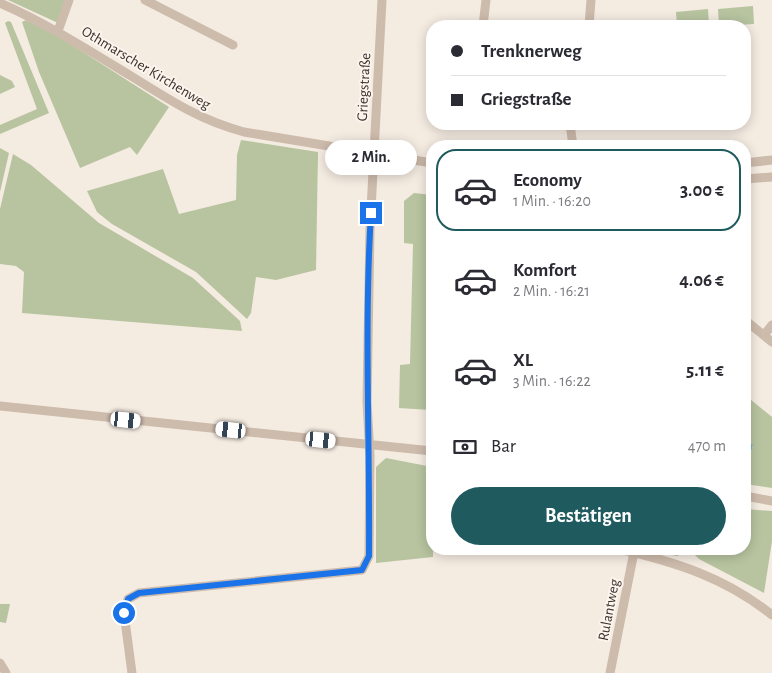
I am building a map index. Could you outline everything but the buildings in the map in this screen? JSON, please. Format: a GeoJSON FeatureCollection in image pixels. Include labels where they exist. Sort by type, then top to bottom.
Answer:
{"type":"FeatureCollection","features":[{"type":"Feature","properties":{"kind":"street"},"geometry":{"type":"LineString","coordinates":[[58,31],[69,0]]}},
{"type":"Feature","properties":{"kind":"street"},"geometry":{"type":"LineString","coordinates":[[145,0],[233,45]]}},
{"type":"Feature","properties":{"kind":"street","name":"Griegstraße"},"geometry":{"type":"LineString","coordinates":[[132,673],[124,613],[128,599],[139,593],[362,570],[369,556],[370,444],[367,402],[370,234],[382,0]]}},
{"type":"Feature","properties":{"kind":"street"},"geometry":{"type":"LineString","coordinates":[[484,20],[486,0]]}},
{"type":"Feature","properties":{"kind":"street"},"geometry":{"type":"LineString","coordinates":[[590,20],[591,0]]}},
{"type":"Feature","properties":{"kind":"street","name":"Othmarscher Kirchenweg"},"geometry":{"type":"LineString","coordinates":[[0,3],[58,31],[190,113],[218,126],[426,162]]}},
{"type":"Feature","properties":{"kind":"street"},"geometry":{"type":"LineString","coordinates":[[751,162],[772,160]]}},
{"type":"Feature","properties":{"kind":"street"},"geometry":{"type":"LineString","coordinates":[[751,179],[772,177]]}},
{"type":"Feature","properties":{"kind":"street"},"geometry":{"type":"LineString","coordinates":[[751,325],[772,342]]}},
{"type":"Feature","properties":{"kind":"street"},"geometry":{"type":"LineString","coordinates":[[764,335],[772,325]]}},
{"type":"Feature","properties":{"kind":"street"},"geometry":{"type":"LineString","coordinates":[[0,406],[426,451]]}},
{"type":"Feature","properties":{"kind":"street"},"geometry":{"type":"LineString","coordinates":[[751,497],[772,501]]}},
{"type":"Feature","properties":{"kind":"street","name":"Rulantweg"},"geometry":{"type":"LineString","coordinates":[[610,673],[633,555]]}},
{"type":"Feature","properties":{"kind":"street"},"geometry":{"type":"LineString","coordinates":[[644,555],[679,565],[740,590],[772,615]]}},
{"type":"Feature","properties":{"kind":"street"},"geometry":{"type":"LineString","coordinates":[[0,663],[6,673]]}},
{"type":"Feature","properties":{"kind":"green space"},"geometry":{"type":"Polygon","coordinates":[[[8,0],[67,0],[58,23],[8,0]]]}},
{"type":"Feature","properties":{"kind":"green space"},"geometry":{"type":"Polygon","coordinates":[[[753,6],[754,24],[751,24],[751,20],[719,20],[718,9],[753,6]]]}},
{"type":"Feature","properties":{"kind":"green space"},"geometry":{"type":"Polygon","coordinates":[[[708,9],[709,20],[677,20],[676,12],[708,9]]]}},
{"type":"Feature","properties":{"kind":"green space"},"geometry":{"type":"Polygon","coordinates":[[[26,20],[61,38],[169,107],[137,155],[130,147],[80,168],[39,72],[22,22],[26,20]]]}},
{"type":"Feature","properties":{"kind":"green space"},"geometry":{"type":"Polygon","coordinates":[[[11,22],[49,113],[0,134],[0,125],[37,109],[5,23],[11,22]]]}},
{"type":"Feature","properties":{"kind":"green space"},"geometry":{"type":"Polygon","coordinates":[[[0,75],[12,81],[15,87],[0,94],[0,75]]]}},
{"type":"Feature","properties":{"kind":"green space"},"geometry":{"type":"Polygon","coordinates":[[[241,140],[318,152],[316,270],[276,280],[256,277],[251,313],[247,319],[196,272],[112,224],[97,212],[87,191],[163,169],[179,214],[236,200],[237,155],[241,140]]]}},
{"type":"Feature","properties":{"kind":"green space"},"geometry":{"type":"Polygon","coordinates":[[[0,148],[9,153],[0,192],[0,148]]]}},
{"type":"Feature","properties":{"kind":"green space"},"geometry":{"type":"Polygon","coordinates":[[[13,154],[31,165],[99,223],[193,278],[240,321],[242,331],[22,313],[24,272],[16,266],[0,264],[0,209],[13,154]]]}},
{"type":"Feature","properties":{"kind":"green space"},"geometry":{"type":"Polygon","coordinates":[[[414,193],[426,194],[426,410],[399,408],[400,365],[410,364],[413,244],[404,243],[404,201],[414,193]]]}},
{"type":"Feature","properties":{"kind":"green space"},"geometry":{"type":"Polygon","coordinates":[[[751,400],[772,417],[772,488],[751,485],[751,453],[753,444],[751,444],[751,400]]]}},
{"type":"Feature","properties":{"kind":"green space"},"geometry":{"type":"Polygon","coordinates":[[[386,458],[426,466],[426,555],[433,555],[433,557],[376,563],[376,467],[386,458]]]}},
{"type":"Feature","properties":{"kind":"green space"},"geometry":{"type":"Polygon","coordinates":[[[751,509],[772,511],[772,541],[764,593],[699,559],[695,555],[751,555],[751,509]]]}},
{"type":"Feature","properties":{"kind":"green space"},"geometry":{"type":"Polygon","coordinates":[[[0,604],[10,604],[6,623],[0,622],[0,604]]]}},
{"type":"Feature","properties":{"kind":"route"},"geometry":{"type":"LineString","coordinates":[[124,613],[128,599],[139,593],[340,574],[362,570],[369,556],[370,456],[367,402],[371,213]]}}]}
